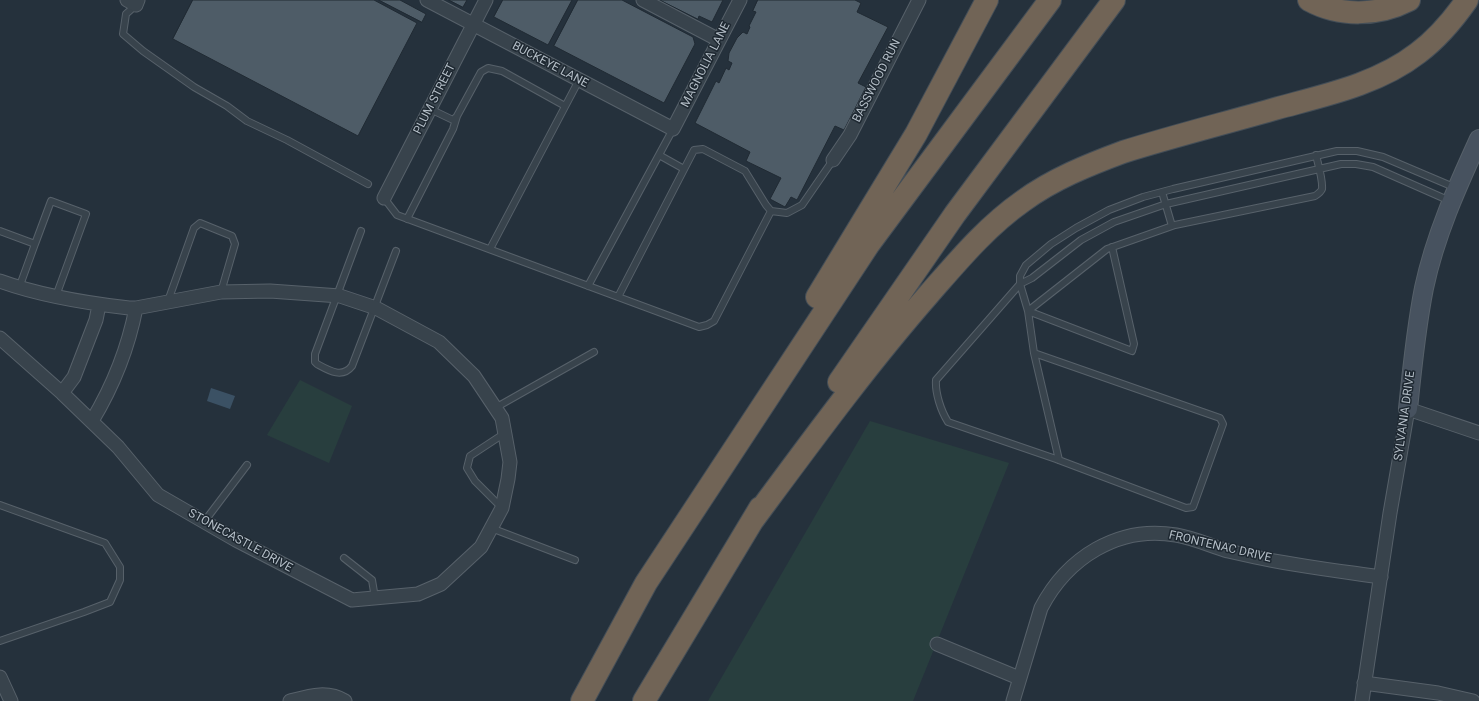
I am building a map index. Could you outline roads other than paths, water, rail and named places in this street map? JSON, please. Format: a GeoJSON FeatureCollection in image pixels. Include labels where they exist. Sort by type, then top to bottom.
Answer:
{"type":"FeatureCollection","features":[{"type":"Feature","properties":{"kind":"highway"},"geometry":{"type":"LineString","coordinates":[[582,701],[646,583],[916,134],[987,0]]}},
{"type":"Feature","properties":{"kind":"highway"},"geometry":{"type":"LineString","coordinates":[[646,583],[869,244],[1050,0]]}},
{"type":"Feature","properties":{"kind":"highway"},"geometry":{"type":"LineString","coordinates":[[644,701],[826,402],[955,214],[1114,0]]}},
{"type":"Feature","properties":{"kind":"highway"},"geometry":{"type":"LineString","coordinates":[[1309,0],[1334,10],[1369,12],[1384,10],[1409,0]]}},
{"type":"Feature","properties":{"kind":"highway"},"geometry":{"type":"LineString","coordinates":[[753,520],[831,414],[897,330],[967,250],[989,228],[1022,201],[1038,190],[1061,178],[1093,163],[1123,152],[1313,99],[1368,81],[1418,54],[1447,27],[1467,0]]}},
{"type":"Feature","properties":{"kind":"street","name":"BUCKEYE LANE"},"geometry":{"type":"LineString","coordinates":[[427,0],[673,129]]}},
{"type":"Feature","properties":{"kind":"street","name":"PLUM STREET"},"geometry":{"type":"LineString","coordinates":[[384,198],[486,0]]}},
{"type":"Feature","properties":{"kind":"street"},"geometry":{"type":"LineString","coordinates":[[643,0],[719,40]]}},
{"type":"Feature","properties":{"kind":"street","name":"MAGNOLIA LANE"},"geometry":{"type":"LineString","coordinates":[[673,129],[740,0]]}},
{"type":"Feature","properties":{"kind":"street","name":"BASSWOOD RUN"},"geometry":{"type":"LineString","coordinates":[[833,160],[850,135],[919,0]]}},
{"type":"Feature","properties":{"kind":"street","name":"SYLVANIA DRIVE"},"geometry":{"type":"LineString","coordinates":[[1362,701],[1408,409],[1424,288],[1440,234],[1454,195],[1479,140]]}},
{"type":"Feature","properties":{"kind":"street","name":"STONECASTLE DRIVE"},"geometry":{"type":"LineString","coordinates":[[0,281],[19,288],[99,305],[136,308],[221,292],[270,291],[336,296],[374,307],[439,342],[474,376],[502,418],[510,462],[502,508],[481,547],[441,584],[418,594],[352,600],[236,540],[158,495],[118,447],[92,421],[0,338]]}},
{"type":"Feature","properties":{"kind":"street"},"geometry":{"type":"LineString","coordinates":[[62,393],[74,377],[96,320],[99,305]]}},
{"type":"Feature","properties":{"kind":"street"},"geometry":{"type":"LineString","coordinates":[[92,421],[114,381],[132,333],[136,308]]}},
{"type":"Feature","properties":{"kind":"street"},"geometry":{"type":"LineString","coordinates":[[1408,409],[1479,433]]}},
{"type":"Feature","properties":{"kind":"street","name":"FRONTENAC DRIVE"},"geometry":{"type":"LineString","coordinates":[[1013,701],[1041,608],[1055,584],[1071,567],[1086,555],[1103,545],[1123,538],[1149,534],[1175,535],[1229,551],[1264,559],[1381,577]]}},
{"type":"Feature","properties":{"kind":"street"},"geometry":{"type":"LineString","coordinates":[[937,644],[1019,678]]}},
{"type":"Feature","properties":{"kind":"street"},"geometry":{"type":"LineString","coordinates":[[0,676],[11,701]]}},
{"type":"Feature","properties":{"kind":"street"},"geometry":{"type":"LineString","coordinates":[[1364,683],[1438,693],[1473,701]]}},
{"type":"Feature","properties":{"kind":"street"},"geometry":{"type":"LineString","coordinates":[[290,701],[314,695],[328,695],[345,701]]}},
{"type":"Feature","properties":{"kind":"lane"},"geometry":{"type":"LineString","coordinates":[[134,2],[126,14],[124,34],[142,51],[194,87],[227,106],[247,121],[287,140],[368,184]]}},
{"type":"Feature","properties":{"kind":"lane"},"geometry":{"type":"LineString","coordinates":[[407,219],[453,128],[457,116],[481,72],[488,68],[502,71],[565,106]]}},
{"type":"Feature","properties":{"kind":"lane"},"geometry":{"type":"LineString","coordinates":[[490,250],[579,80]]}},
{"type":"Feature","properties":{"kind":"lane"},"geometry":{"type":"LineString","coordinates":[[430,109],[453,120],[457,116]]}},
{"type":"Feature","properties":{"kind":"lane"},"geometry":{"type":"LineString","coordinates":[[588,286],[673,129]]}},
{"type":"Feature","properties":{"kind":"lane"},"geometry":{"type":"LineString","coordinates":[[618,297],[694,150],[703,149],[745,171],[766,205],[771,210],[787,213],[802,205],[833,160]]}},
{"type":"Feature","properties":{"kind":"lane"},"geometry":{"type":"LineString","coordinates":[[1060,460],[1034,353],[1028,311],[1020,284],[1020,276],[1026,265],[1051,244],[1109,210],[1143,197],[1337,151],[1357,151],[1383,157],[1454,195]]}},
{"type":"Feature","properties":{"kind":"lane"},"geometry":{"type":"LineString","coordinates":[[659,155],[684,169]]}},
{"type":"Feature","properties":{"kind":"lane"},"geometry":{"type":"LineString","coordinates":[[1028,311],[1107,249],[1172,226],[1315,196],[1320,193],[1322,189],[1316,155]]}},
{"type":"Feature","properties":{"kind":"lane"},"geometry":{"type":"LineString","coordinates":[[1034,353],[1220,418],[1223,424],[1193,507],[1186,508],[1060,460],[948,422],[944,416],[936,386],[936,380],[1020,284],[1032,278],[1081,240],[1114,222],[1166,204],[1319,168],[1356,164],[1373,167],[1454,195]]}},
{"type":"Feature","properties":{"kind":"lane"},"geometry":{"type":"LineString","coordinates":[[1162,192],[1172,226]]}},
{"type":"Feature","properties":{"kind":"lane"},"geometry":{"type":"LineString","coordinates":[[384,198],[397,215],[699,327],[714,321],[771,210]]}},
{"type":"Feature","properties":{"kind":"lane"},"geometry":{"type":"LineString","coordinates":[[19,288],[51,201],[86,214],[56,296]]}},
{"type":"Feature","properties":{"kind":"lane"},"geometry":{"type":"LineString","coordinates":[[168,302],[194,228],[200,223],[232,236],[235,244],[221,292]]}},
{"type":"Feature","properties":{"kind":"lane"},"geometry":{"type":"LineString","coordinates":[[0,231],[35,244]]}},
{"type":"Feature","properties":{"kind":"lane"},"geometry":{"type":"LineString","coordinates":[[360,231],[314,358],[317,364],[339,374],[345,372],[352,366],[396,251]]}},
{"type":"Feature","properties":{"kind":"lane"},"geometry":{"type":"LineString","coordinates":[[1028,311],[1132,351],[1134,344],[1112,247]]}},
{"type":"Feature","properties":{"kind":"lane"},"geometry":{"type":"LineString","coordinates":[[495,408],[594,352]]}},
{"type":"Feature","properties":{"kind":"lane"},"geometry":{"type":"LineString","coordinates":[[502,508],[474,481],[467,468],[470,456],[505,433]]}},
{"type":"Feature","properties":{"kind":"lane"},"geometry":{"type":"LineString","coordinates":[[204,522],[247,465]]}},
{"type":"Feature","properties":{"kind":"lane"},"geometry":{"type":"LineString","coordinates":[[0,505],[105,543],[120,567],[120,580],[110,602],[0,641]]}},
{"type":"Feature","properties":{"kind":"lane"},"geometry":{"type":"LineString","coordinates":[[491,528],[576,560]]}},
{"type":"Feature","properties":{"kind":"lane"},"geometry":{"type":"LineString","coordinates":[[344,558],[372,580],[375,598]]}},
{"type":"Feature","properties":{"kind":"water"},"geometry":{"type":"Polygon","coordinates":[[[211,388],[235,396],[230,409],[207,401],[211,388]]]}}]}
